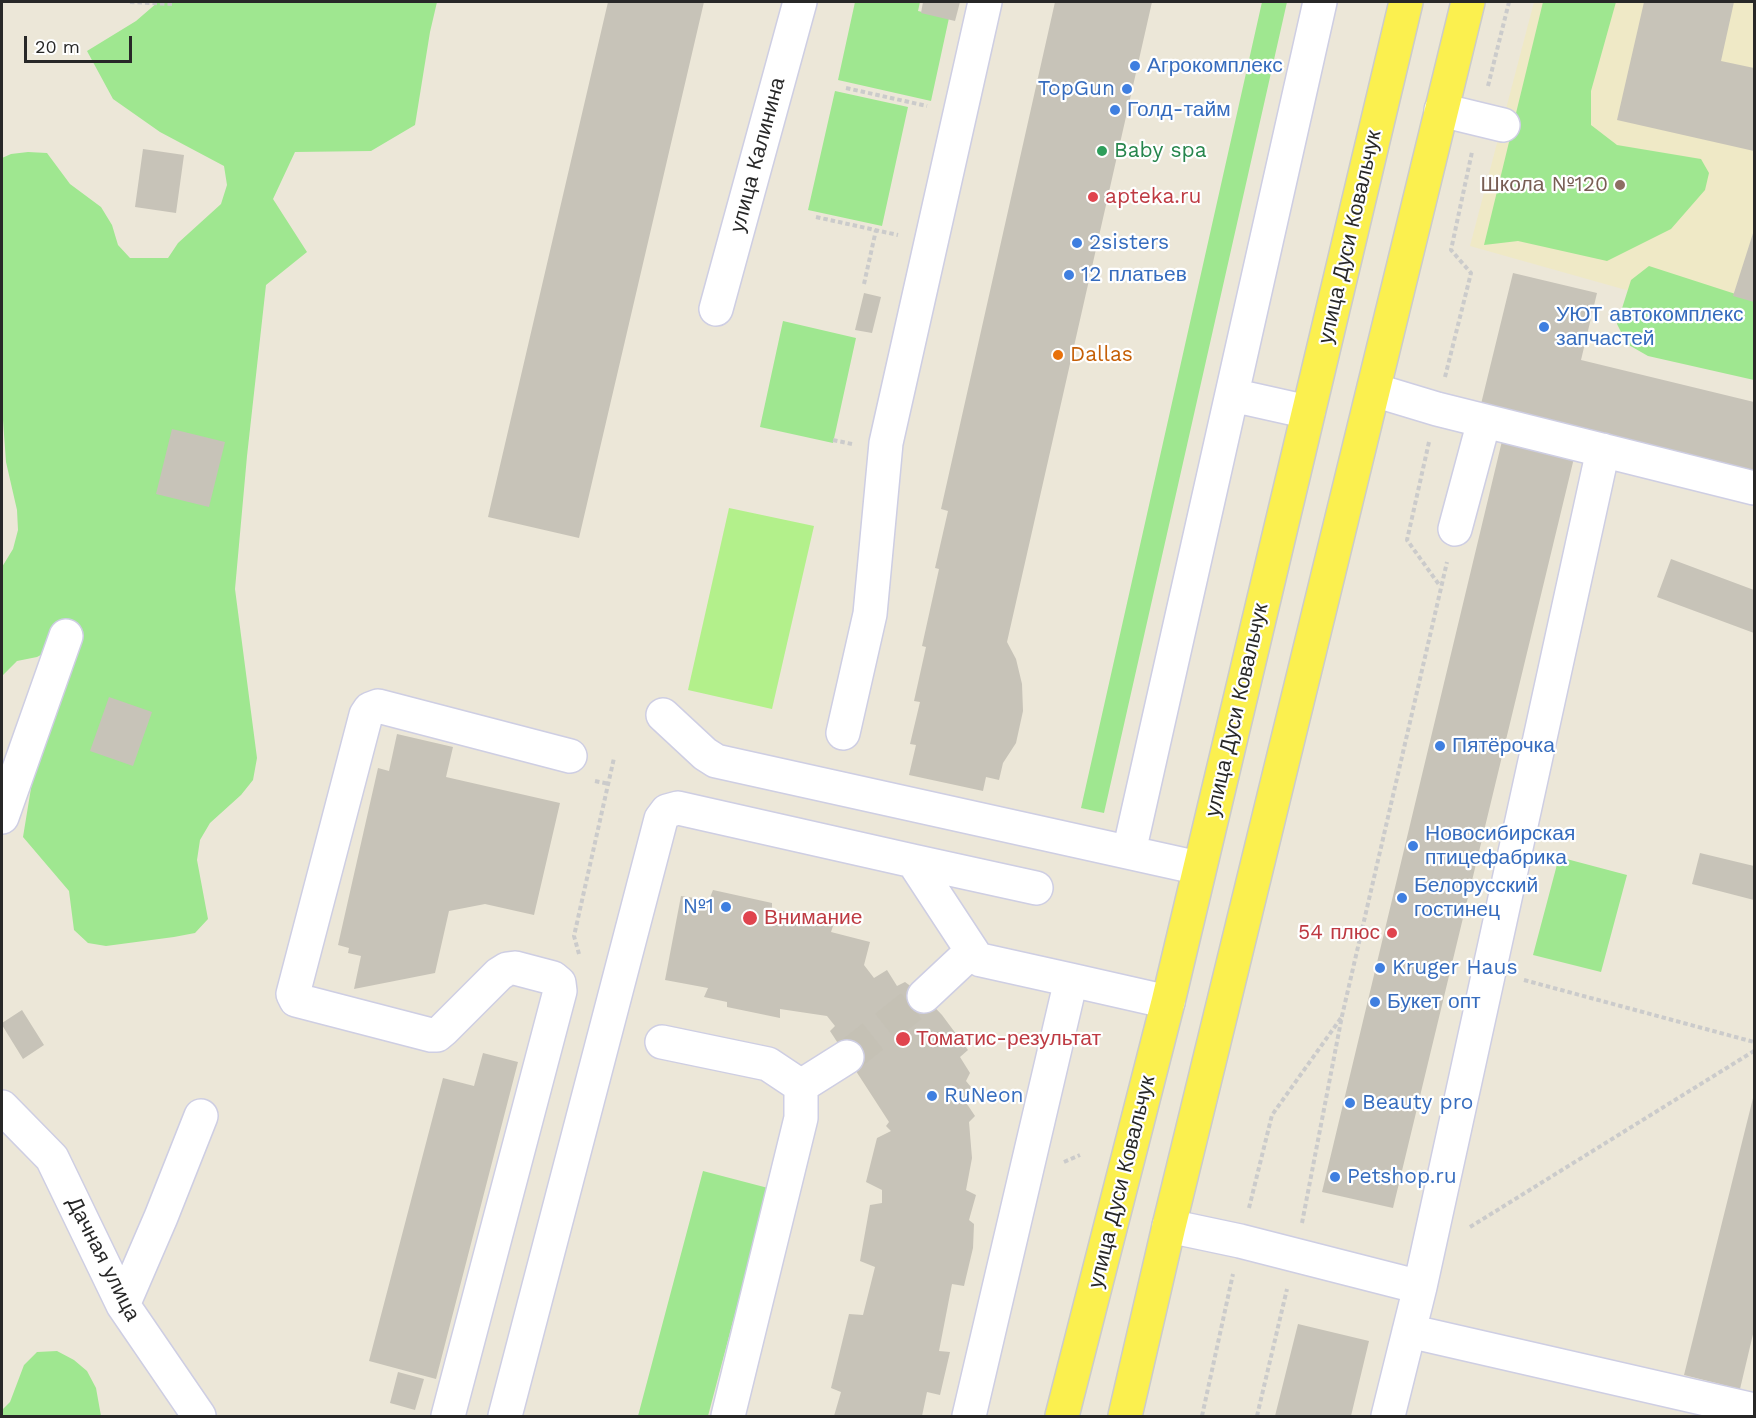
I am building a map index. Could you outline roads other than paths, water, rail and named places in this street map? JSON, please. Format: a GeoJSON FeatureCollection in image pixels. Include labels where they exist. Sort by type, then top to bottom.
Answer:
{"type":"FeatureCollection","features":[{"type":"Feature","properties":{"kind":"main road","name":"улица Дуси Ковальчук"},"geometry":{"type":"LineString","coordinates":[[1062,1416],[1168,1002],[1406,2]]}},
{"type":"Feature","properties":{"kind":"main road"},"geometry":{"type":"LineString","coordinates":[[1125,1416],[1169,1226],[1468,2]]}},
{"type":"Feature","properties":{"kind":"street","name":"улица Калинина"},"geometry":{"type":"LineString","coordinates":[[716,309],[800,2]]}},
{"type":"Feature","properties":{"kind":"street"},"geometry":{"type":"LineString","coordinates":[[843,733],[870,614],[886,443],[985,2]]}},
{"type":"Feature","properties":{"kind":"street"},"geometry":{"type":"LineString","coordinates":[[1129,852],[1320,2]]}},
{"type":"Feature","properties":{"kind":"street"},"geometry":{"type":"LineString","coordinates":[[1441,110],[1491,122]]}},
{"type":"Feature","properties":{"kind":"street"},"geometry":{"type":"LineString","coordinates":[[1374,390],[1437,409],[1755,488]]}},
{"type":"Feature","properties":{"kind":"street"},"geometry":{"type":"LineString","coordinates":[[1232,395],[1308,412]]}},
{"type":"Feature","properties":{"kind":"street"},"geometry":{"type":"LineString","coordinates":[[1455,529],[1484,421]]}},
{"type":"Feature","properties":{"kind":"street"},"geometry":{"type":"LineString","coordinates":[[1388,1416],[1420,1287],[1603,450]]}},
{"type":"Feature","properties":{"kind":"street"},"geometry":{"type":"LineString","coordinates":[[2,817],[66,636]]}},
{"type":"Feature","properties":{"kind":"street"},"geometry":{"type":"LineString","coordinates":[[448,1416],[560,991],[559,983],[553,978],[515,968],[507,969],[499,974],[437,1035],[296,1000],[293,994],[366,715],[370,709],[378,706],[570,756]]}},
{"type":"Feature","properties":{"kind":"street"},"geometry":{"type":"LineString","coordinates":[[663,715],[705,754],[716,760],[1199,868]]}},
{"type":"Feature","properties":{"kind":"street"},"geometry":{"type":"LineString","coordinates":[[505,1416],[661,819],[667,811],[678,808],[1036,888]]}},
{"type":"Feature","properties":{"kind":"street"},"geometry":{"type":"LineString","coordinates":[[913,861],[971,952],[981,960],[1168,1002]]}},
{"type":"Feature","properties":{"kind":"street"},"geometry":{"type":"LineString","coordinates":[[924,996],[971,952]]}},
{"type":"Feature","properties":{"kind":"street"},"geometry":{"type":"LineString","coordinates":[[969,1416],[1071,980]]}},
{"type":"Feature","properties":{"kind":"street"},"geometry":{"type":"LineString","coordinates":[[662,1041],[768,1064],[801,1086]]}},
{"type":"Feature","properties":{"kind":"street"},"geometry":{"type":"LineString","coordinates":[[801,1086],[847,1057]]}},
{"type":"Feature","properties":{"kind":"street"},"geometry":{"type":"LineString","coordinates":[[728,1416],[801,1118],[801,1086]]}},
{"type":"Feature","properties":{"kind":"street","name":"Дачная улица"},"geometry":{"type":"LineString","coordinates":[[2,1107],[52,1158],[123,1305],[199,1416]]}},
{"type":"Feature","properties":{"kind":"street"},"geometry":{"type":"LineString","coordinates":[[123,1305],[201,1116]]}},
{"type":"Feature","properties":{"kind":"street"},"geometry":{"type":"LineString","coordinates":[[1169,1226],[1240,1241],[1295,1257],[1420,1287]]}},
{"type":"Feature","properties":{"kind":"street"},"geometry":{"type":"LineString","coordinates":[[1409,1331],[1755,1410]]}},
{"type":"Feature","properties":{"kind":"tunnel"},"geometry":{"type":"LineString","coordinates":[[847,1057],[924,996]]}},
{"type":"Feature","properties":{"kind":"place","name":"Агрокомплекс"},"geometry":{"type":"Point","coordinates":[1135,66]}},
{"type":"Feature","properties":{"kind":"place","name":"TopGun"},"geometry":{"type":"Point","coordinates":[1127,89]}},
{"type":"Feature","properties":{"kind":"place","name":"Голд-тайм"},"geometry":{"type":"Point","coordinates":[1115,110]}},
{"type":"Feature","properties":{"kind":"place","name":"Baby spa"},"geometry":{"type":"Point","coordinates":[1102,151]}},
{"type":"Feature","properties":{"kind":"place","name":"Школа №120"},"geometry":{"type":"Point","coordinates":[1620,185]}},
{"type":"Feature","properties":{"kind":"place","name":"apteka.ru"},"geometry":{"type":"Point","coordinates":[1093,197]}},
{"type":"Feature","properties":{"kind":"place","name":"2sisters"},"geometry":{"type":"Point","coordinates":[1077,243]}},
{"type":"Feature","properties":{"kind":"place","name":"12 платьев"},"geometry":{"type":"Point","coordinates":[1069,275]}},
{"type":"Feature","properties":{"kind":"place","name":"УЮТ автокомплекс запчастей"},"geometry":{"type":"Point","coordinates":[1544,327]}},
{"type":"Feature","properties":{"kind":"place","name":"Dallas"},"geometry":{"type":"Point","coordinates":[1058,355]}},
{"type":"Feature","properties":{"kind":"place","name":"Пятёрочка"},"geometry":{"type":"Point","coordinates":[1440,746]}},
{"type":"Feature","properties":{"kind":"place","name":"Новосибирская птицефабрика"},"geometry":{"type":"Point","coordinates":[1413,846]}},
{"type":"Feature","properties":{"kind":"place","name":"Белорусский гостинец"},"geometry":{"type":"Point","coordinates":[1402,898]}},
{"type":"Feature","properties":{"kind":"place","name":"№1"},"geometry":{"type":"Point","coordinates":[726,907]}},
{"type":"Feature","properties":{"kind":"place","name":"Внимание"},"geometry":{"type":"Point","coordinates":[750,918]}},
{"type":"Feature","properties":{"kind":"place","name":"54 плюс"},"geometry":{"type":"Point","coordinates":[1392,933]}},
{"type":"Feature","properties":{"kind":"place","name":"Kruger Haus"},"geometry":{"type":"Point","coordinates":[1380,968]}},
{"type":"Feature","properties":{"kind":"place","name":"Букет опт"},"geometry":{"type":"Point","coordinates":[1375,1002]}},
{"type":"Feature","properties":{"kind":"place","name":"Томатис-результат"},"geometry":{"type":"Point","coordinates":[903,1039]}},
{"type":"Feature","properties":{"kind":"place","name":"RuNeon"},"geometry":{"type":"Point","coordinates":[932,1096]}},
{"type":"Feature","properties":{"kind":"place","name":"Beauty pro"},"geometry":{"type":"Point","coordinates":[1350,1103]}},
{"type":"Feature","properties":{"kind":"place","name":"Petshop.ru"},"geometry":{"type":"Point","coordinates":[1335,1177]}}]}
